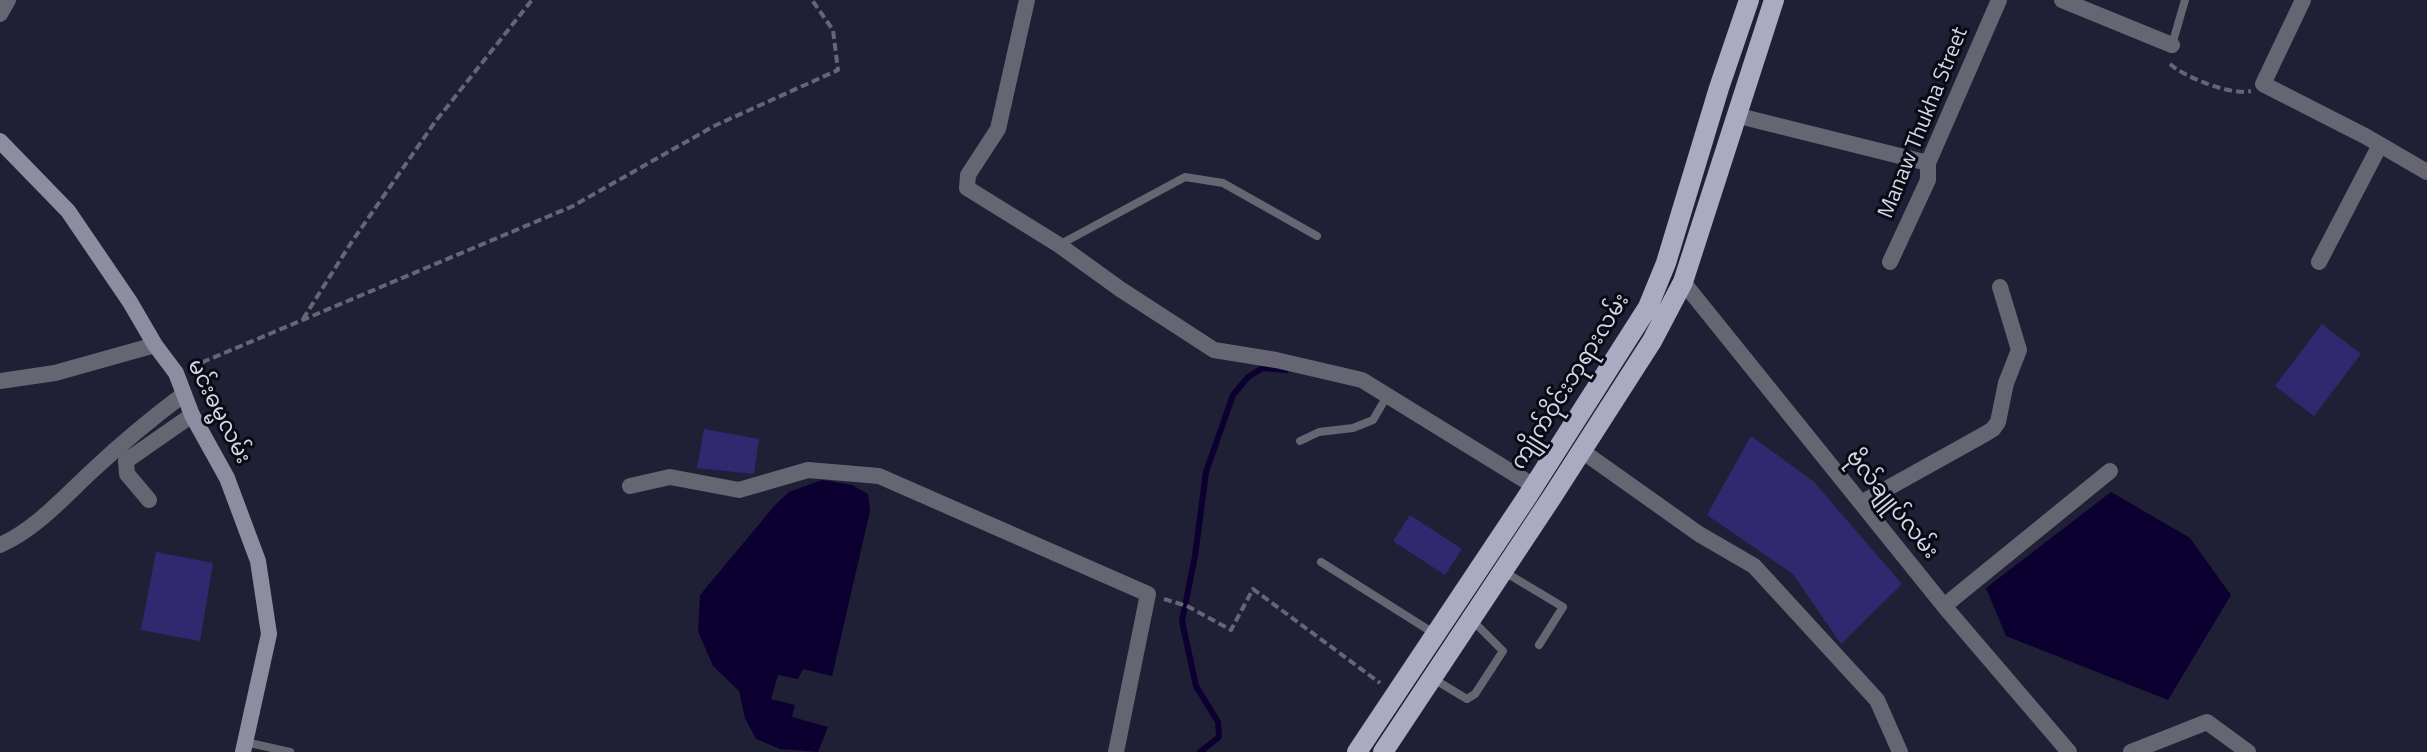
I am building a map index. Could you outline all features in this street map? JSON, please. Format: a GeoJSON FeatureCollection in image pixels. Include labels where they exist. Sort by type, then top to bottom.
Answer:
{"type":"FeatureCollection","features":[{"type":"Feature","properties":{"kind":"main road","name":"ကျိုက်ဝိုင်းဘုရားလမ်း"},"geometry":{"type":"LineString","coordinates":[[1357,752],[1534,486],[1648,307],[1666,263],[1749,0]]}},
{"type":"Feature","properties":{"kind":"main road","name":"ကျိုက်ဝိုင်းဘုရားလမ်း"},"geometry":{"type":"LineString","coordinates":[[1383,752],[1582,451],[1652,341],[1683,282],[1774,0]]}},
{"type":"Feature","properties":{"kind":"main road"},"geometry":{"type":"LineString","coordinates":[[1712,110],[1735,115]]}},
{"type":"Feature","properties":{"kind":"main road","name":"မင်းဓမ္မလမ်း"},"geometry":{"type":"LineString","coordinates":[[0,141],[68,211],[130,302],[176,373],[192,415],[227,478],[258,561],[269,634],[244,747]]}},
{"type":"Feature","properties":{"kind":"street"},"geometry":{"type":"LineString","coordinates":[[0,14],[8,0]]}},
{"type":"Feature","properties":{"kind":"street"},"geometry":{"type":"LineString","coordinates":[[1027,0],[998,129],[968,175],[967,188],[1059,245],[1214,350],[1276,360],[1362,380],[1534,486]]}},
{"type":"Feature","properties":{"kind":"street","name":"Manaw Thukha Street"},"geometry":{"type":"LineString","coordinates":[[1890,262],[1928,180],[1928,163],[1999,0]]}},
{"type":"Feature","properties":{"kind":"street"},"geometry":{"type":"LineString","coordinates":[[2062,0],[2172,45]]}},
{"type":"Feature","properties":{"kind":"street"},"geometry":{"type":"LineString","coordinates":[[2303,0],[2263,84],[2427,172]]}},
{"type":"Feature","properties":{"kind":"street"},"geometry":{"type":"LineString","coordinates":[[1735,115],[1928,163]]}},
{"type":"Feature","properties":{"kind":"street"},"geometry":{"type":"LineString","coordinates":[[2319,262],[2380,145]]}},
{"type":"Feature","properties":{"kind":"street","name":"ဗိုလ်ချူပ်လမ်း"},"geometry":{"type":"LineString","coordinates":[[1683,282],[1944,606],[2069,752]]}},
{"type":"Feature","properties":{"kind":"street"},"geometry":{"type":"LineString","coordinates":[[1861,503],[1993,429],[1998,422],[2006,383],[2019,350],[2000,287]]}},
{"type":"Feature","properties":{"kind":"street"},"geometry":{"type":"LineString","coordinates":[[0,381],[55,373],[155,345]]}},
{"type":"Feature","properties":{"kind":"street"},"geometry":{"type":"LineString","coordinates":[[0,545],[37,522],[132,434],[184,394]]}},
{"type":"Feature","properties":{"kind":"street"},"geometry":{"type":"LineString","coordinates":[[149,500],[127,474],[126,461],[192,415]]}},
{"type":"Feature","properties":{"kind":"street"},"geometry":{"type":"LineString","coordinates":[[1582,451],[1699,534],[1754,566],[1877,700],[1900,752]]}},
{"type":"Feature","properties":{"kind":"street"},"geometry":{"type":"LineString","coordinates":[[630,486],[670,477],[739,490],[808,470],[879,476],[1148,594],[1116,752]]}},
{"type":"Feature","properties":{"kind":"street"},"geometry":{"type":"LineString","coordinates":[[1944,606],[2110,471]]}},
{"type":"Feature","properties":{"kind":"street"},"geometry":{"type":"LineString","coordinates":[[2131,752],[2207,722],[2248,752]]}},
{"type":"Feature","properties":{"kind":"lane"},"geometry":{"type":"LineString","coordinates":[[2172,45],[2185,0]]}},
{"type":"Feature","properties":{"kind":"lane"},"geometry":{"type":"LineString","coordinates":[[1059,245],[1185,177],[1223,183],[1317,236]]}},
{"type":"Feature","properties":{"kind":"lane"},"geometry":{"type":"LineString","coordinates":[[1300,441],[1319,432],[1353,428],[1373,420],[1387,396]]}},
{"type":"Feature","properties":{"kind":"lane"},"geometry":{"type":"LineString","coordinates":[[1321,562],[1454,646]]}},
{"type":"Feature","properties":{"kind":"lane"},"geometry":{"type":"LineString","coordinates":[[1503,571],[1563,607],[1539,645]]}},
{"type":"Feature","properties":{"kind":"lane"},"geometry":{"type":"LineString","coordinates":[[1432,678],[1467,699],[1475,694],[1503,651],[1472,619]]}},
{"type":"Feature","properties":{"kind":"lane"},"geometry":{"type":"LineString","coordinates":[[244,747],[290,752]]}},
{"type":"Feature","properties":{"kind":"path"},"geometry":{"type":"LineString","coordinates":[[303,320],[351,243],[435,122],[532,0]]}},
{"type":"Feature","properties":{"kind":"path"},"geometry":{"type":"LineString","coordinates":[[176,373],[573,206],[714,126],[838,70],[833,30],[812,0]]}},
{"type":"Feature","properties":{"kind":"path"},"geometry":{"type":"LineString","coordinates":[[2172,45],[2170,63],[2183,72],[2235,92],[2245,93],[2263,84]]}},
{"type":"Feature","properties":{"kind":"path"},"geometry":{"type":"LineString","coordinates":[[1148,594],[1187,606],[1231,630],[1253,589],[1395,694]]}},
{"type":"Feature","properties":{"kind":"shaded area"},"geometry":{"type":"Polygon","coordinates":[[[822,480],[852,485],[868,494],[870,511],[832,676],[803,669],[798,679],[778,675],[771,699],[795,705],[792,717],[828,727],[818,752],[780,749],[756,739],[745,718],[739,691],[713,666],[698,631],[700,595],[776,504],[789,492],[822,480]]]}},
{"type":"Feature","properties":{"kind":"shaded area"},"geometry":{"type":"Polygon","coordinates":[[[2111,492],[2190,538],[2231,595],[2168,700],[2006,636],[1986,588],[2111,492]]]}},
{"type":"Feature","properties":{"kind":"building"},"geometry":{"type":"Polygon","coordinates":[[[2322,324],[2361,354],[2314,416],[2275,386],[2322,324]]]}},
{"type":"Feature","properties":{"kind":"building"},"geometry":{"type":"Polygon","coordinates":[[[704,429],[759,439],[754,474],[697,468],[704,429]]]}},
{"type":"Feature","properties":{"kind":"building"},"geometry":{"type":"Polygon","coordinates":[[[1751,436],[1813,481],[1902,584],[1841,644],[1793,574],[1707,515],[1751,436]]]}},
{"type":"Feature","properties":{"kind":"building"},"geometry":{"type":"Polygon","coordinates":[[[1410,515],[1462,549],[1445,575],[1393,541],[1410,515]]]}},
{"type":"Feature","properties":{"kind":"building"},"geometry":{"type":"Polygon","coordinates":[[[156,552],[213,563],[200,641],[141,630],[156,552]]]}},
{"type":"Feature","properties":{"kind":"waterway"},"geometry":{"type":"LineString","coordinates":[[1200,752],[1219,737],[1218,722],[1196,686],[1182,621],[1195,556],[1206,472],[1233,395],[1248,377],[1263,368],[1286,370]]}}]}
